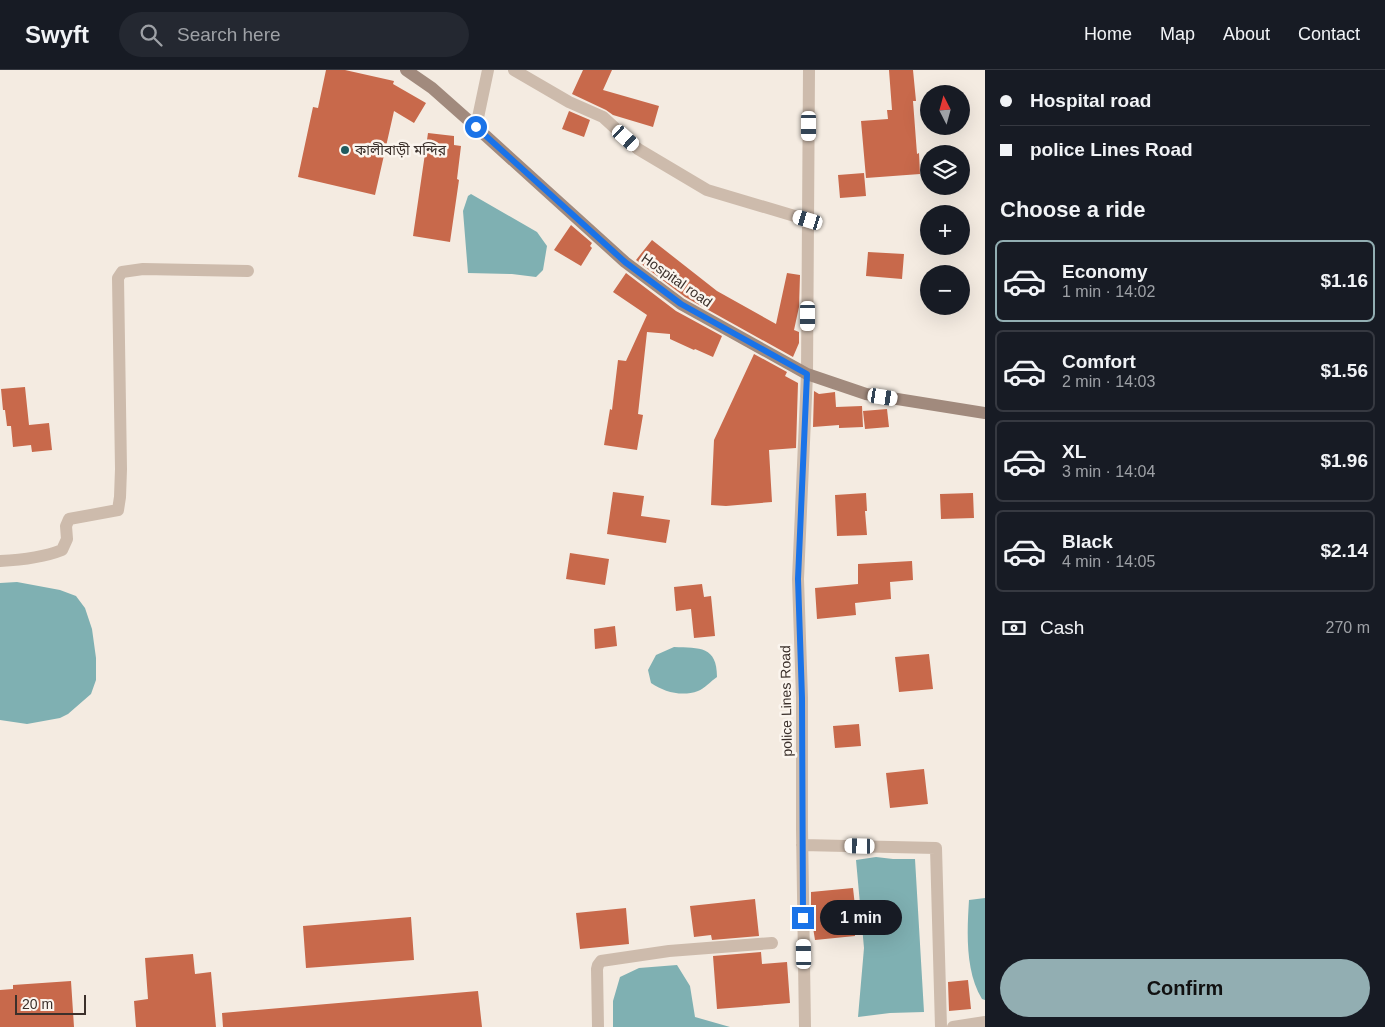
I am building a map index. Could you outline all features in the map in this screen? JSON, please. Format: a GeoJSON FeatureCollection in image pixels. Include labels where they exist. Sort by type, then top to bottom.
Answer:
{"type":"FeatureCollection","features":[{"type":"Feature","properties":{"kind":"street","name":"Hospital road"},"geometry":{"type":"LineString","coordinates":[[406,70],[432,88],[625,262],[681,304],[807,374],[866,394],[985,413]]}},
{"type":"Feature","properties":{"kind":"street"},"geometry":{"type":"LineString","coordinates":[[476,127],[488,70]]}},
{"type":"Feature","properties":{"kind":"street"},"geometry":{"type":"LineString","coordinates":[[514,70],[569,102],[603,117],[638,149],[707,190],[808,220]]}},
{"type":"Feature","properties":{"kind":"street","name":"police Lines Road"},"geometry":{"type":"LineString","coordinates":[[805,1027],[802,698],[798,579],[807,374],[809,70]]}},
{"type":"Feature","properties":{"kind":"street"},"geometry":{"type":"LineString","coordinates":[[0,561],[50,555],[62,550],[67,539],[66,526],[69,519],[118,510],[121,469],[118,278],[122,272],[143,269],[248,271]]}},
{"type":"Feature","properties":{"kind":"street"},"geometry":{"type":"LineString","coordinates":[[802,845],[936,848],[941,1027]]}},
{"type":"Feature","properties":{"kind":"street"},"geometry":{"type":"LineString","coordinates":[[598,1027],[597,970],[598,964],[601,962],[670,951],[772,943]]}},
{"type":"Feature","properties":{"kind":"street"},"geometry":{"type":"LineString","coordinates":[[953,1027],[985,1022]]}},
{"type":"Feature","properties":{"kind":"water"},"geometry":{"type":"Polygon","coordinates":[[[471,194],[537,232],[547,246],[543,270],[536,277],[512,274],[468,273],[463,211],[468,196],[471,194]]]}},
{"type":"Feature","properties":{"kind":"water"},"geometry":{"type":"Polygon","coordinates":[[[17,582],[60,590],[76,596],[85,608],[92,629],[96,658],[96,680],[91,694],[68,714],[60,718],[27,724],[0,720],[0,583],[17,582]]]}},
{"type":"Feature","properties":{"kind":"water"},"geometry":{"type":"Polygon","coordinates":[[[674,647],[699,649],[710,654],[714,659],[717,677],[700,690],[686,694],[667,691],[651,683],[648,670],[656,655],[674,647]]]}},
{"type":"Feature","properties":{"kind":"water"},"geometry":{"type":"Polygon","coordinates":[[[876,857],[915,859],[924,1012],[890,1013],[858,1017],[864,948],[856,860],[876,857]]]}},
{"type":"Feature","properties":{"kind":"water"},"geometry":{"type":"Polygon","coordinates":[[[985,898],[985,1000],[982,999],[976,988],[970,964],[968,925],[969,900],[985,898]]]}},
{"type":"Feature","properties":{"kind":"water"},"geometry":{"type":"Polygon","coordinates":[[[677,965],[690,986],[695,1017],[730,1027],[613,1027],[613,1001],[620,977],[639,968],[677,965]]]}},
{"type":"Feature","properties":{"kind":"building","name":"কালীবাড়ী মন্দির"},"geometry":{"type":"Polygon","coordinates":[[[326,70],[345,70],[394,81],[393,84],[426,103],[414,123],[394,111],[375,195],[298,177],[313,107],[318,108],[326,70]]]}},
{"type":"Feature","properties":{"kind":"building"},"geometry":{"type":"Polygon","coordinates":[[[583,70],[612,70],[603,90],[659,106],[653,127],[613,115],[572,94],[583,70]]]}},
{"type":"Feature","properties":{"kind":"building"},"geometry":{"type":"Polygon","coordinates":[[[889,70],[913,70],[916,101],[913,101],[920,174],[866,178],[861,121],[888,119],[887,110],[892,110],[889,70]]]}},
{"type":"Feature","properties":{"kind":"building"},"geometry":{"type":"Polygon","coordinates":[[[569,111],[590,120],[584,137],[562,129],[569,111]]]}},
{"type":"Feature","properties":{"kind":"building"},"geometry":{"type":"Polygon","coordinates":[[[428,133],[454,136],[454,145],[461,146],[457,179],[459,180],[450,242],[413,236],[428,133]]]}},
{"type":"Feature","properties":{"kind":"building"},"geometry":{"type":"Polygon","coordinates":[[[864,173],[866,196],[840,198],[838,175],[864,173]]]}},
{"type":"Feature","properties":{"kind":"building"},"geometry":{"type":"Polygon","coordinates":[[[571,225],[592,243],[590,246],[592,248],[581,266],[554,250],[571,225]]]}},
{"type":"Feature","properties":{"kind":"building"},"geometry":{"type":"Polygon","coordinates":[[[652,240],[717,291],[776,324],[787,273],[800,275],[799,307],[794,330],[799,332],[799,343],[793,357],[685,297],[636,260],[652,240]]]}},
{"type":"Feature","properties":{"kind":"building"},"geometry":{"type":"Polygon","coordinates":[[[868,252],[904,254],[902,279],[866,276],[868,252]]]}},
{"type":"Feature","properties":{"kind":"building"},"geometry":{"type":"Polygon","coordinates":[[[626,273],[676,311],[722,336],[713,357],[670,339],[670,334],[647,332],[638,414],[643,415],[637,450],[604,445],[610,409],[612,410],[618,360],[626,361],[647,315],[613,292],[626,273]]]}},
{"type":"Feature","properties":{"kind":"building"},"geometry":{"type":"Polygon","coordinates":[[[754,354],[787,372],[785,376],[798,383],[796,448],[769,450],[772,502],[726,506],[711,505],[714,440],[754,354]]]}},
{"type":"Feature","properties":{"kind":"building"},"geometry":{"type":"Polygon","coordinates":[[[25,387],[29,425],[49,423],[52,450],[32,452],[31,445],[13,447],[11,426],[7,426],[5,410],[3,410],[1,389],[25,387]]]}},
{"type":"Feature","properties":{"kind":"building"},"geometry":{"type":"Polygon","coordinates":[[[814,391],[819,394],[835,392],[836,407],[862,406],[863,427],[839,428],[839,425],[813,427],[814,391]]]}},
{"type":"Feature","properties":{"kind":"building"},"geometry":{"type":"Polygon","coordinates":[[[887,409],[889,427],[865,429],[863,411],[887,409]]]}},
{"type":"Feature","properties":{"kind":"building"},"geometry":{"type":"Polygon","coordinates":[[[613,492],[644,496],[641,516],[670,520],[666,543],[607,534],[613,492]]]}},
{"type":"Feature","properties":{"kind":"building"},"geometry":{"type":"Polygon","coordinates":[[[866,493],[867,535],[837,536],[835,495],[866,493]]]}},
{"type":"Feature","properties":{"kind":"building"},"geometry":{"type":"Polygon","coordinates":[[[973,493],[974,518],[941,519],[940,494],[973,493]]]}},
{"type":"Feature","properties":{"kind":"building"},"geometry":{"type":"Polygon","coordinates":[[[570,553],[609,559],[605,585],[566,579],[570,553]]]}},
{"type":"Feature","properties":{"kind":"building"},"geometry":{"type":"Polygon","coordinates":[[[912,561],[913,580],[890,582],[891,599],[855,603],[856,615],[817,619],[815,588],[858,584],[858,564],[912,561]]]}},
{"type":"Feature","properties":{"kind":"building"},"geometry":{"type":"Polygon","coordinates":[[[702,584],[704,597],[711,596],[715,636],[694,638],[691,609],[676,611],[674,587],[702,584]]]}},
{"type":"Feature","properties":{"kind":"building"},"geometry":{"type":"Polygon","coordinates":[[[615,626],[617,646],[595,649],[594,629],[615,626]]]}},
{"type":"Feature","properties":{"kind":"building"},"geometry":{"type":"Polygon","coordinates":[[[929,654],[933,689],[899,692],[895,657],[929,654]]]}},
{"type":"Feature","properties":{"kind":"building"},"geometry":{"type":"Polygon","coordinates":[[[859,724],[861,746],[835,748],[833,726],[859,724]]]}},
{"type":"Feature","properties":{"kind":"building"},"geometry":{"type":"Polygon","coordinates":[[[924,769],[928,804],[890,808],[886,773],[924,769]]]}},
{"type":"Feature","properties":{"kind":"building"},"geometry":{"type":"Polygon","coordinates":[[[853,888],[856,915],[853,915],[855,936],[815,940],[811,915],[811,892],[853,888]]]}},
{"type":"Feature","properties":{"kind":"building"},"geometry":{"type":"Polygon","coordinates":[[[755,899],[759,936],[712,940],[711,935],[694,937],[690,906],[755,899]]]}},
{"type":"Feature","properties":{"kind":"building"},"geometry":{"type":"Polygon","coordinates":[[[626,908],[629,944],[580,949],[576,913],[626,908]]]}},
{"type":"Feature","properties":{"kind":"building"},"geometry":{"type":"Polygon","coordinates":[[[411,917],[414,960],[306,968],[303,926],[411,917]]]}},
{"type":"Feature","properties":{"kind":"building"},"geometry":{"type":"Polygon","coordinates":[[[761,952],[762,964],[787,962],[790,1003],[717,1009],[713,956],[761,952]]]}},
{"type":"Feature","properties":{"kind":"building"},"geometry":{"type":"Polygon","coordinates":[[[193,954],[195,974],[211,972],[216,1027],[136,1027],[134,1001],[148,999],[145,958],[193,954]]]}},
{"type":"Feature","properties":{"kind":"building"},"geometry":{"type":"Polygon","coordinates":[[[968,980],[971,1009],[949,1011],[948,982],[968,980]]]}},
{"type":"Feature","properties":{"kind":"building"},"geometry":{"type":"Polygon","coordinates":[[[71,981],[74,1027],[0,1027],[0,990],[13,989],[13,985],[71,981]]]}},
{"type":"Feature","properties":{"kind":"building"},"geometry":{"type":"Polygon","coordinates":[[[478,991],[482,1027],[223,1027],[222,1013],[478,991]]]}},
{"type":"Feature","properties":{"kind":"place","name":"কালীবাড়ী মন্দির"},"geometry":{"type":"Point","coordinates":[345,150]}},
{"type":"Feature","properties":{"kind":"route"},"geometry":{"type":"LineString","coordinates":[[476,127],[625,262],[681,304],[807,374],[798,579],[802,698],[803,918]]}}]}
